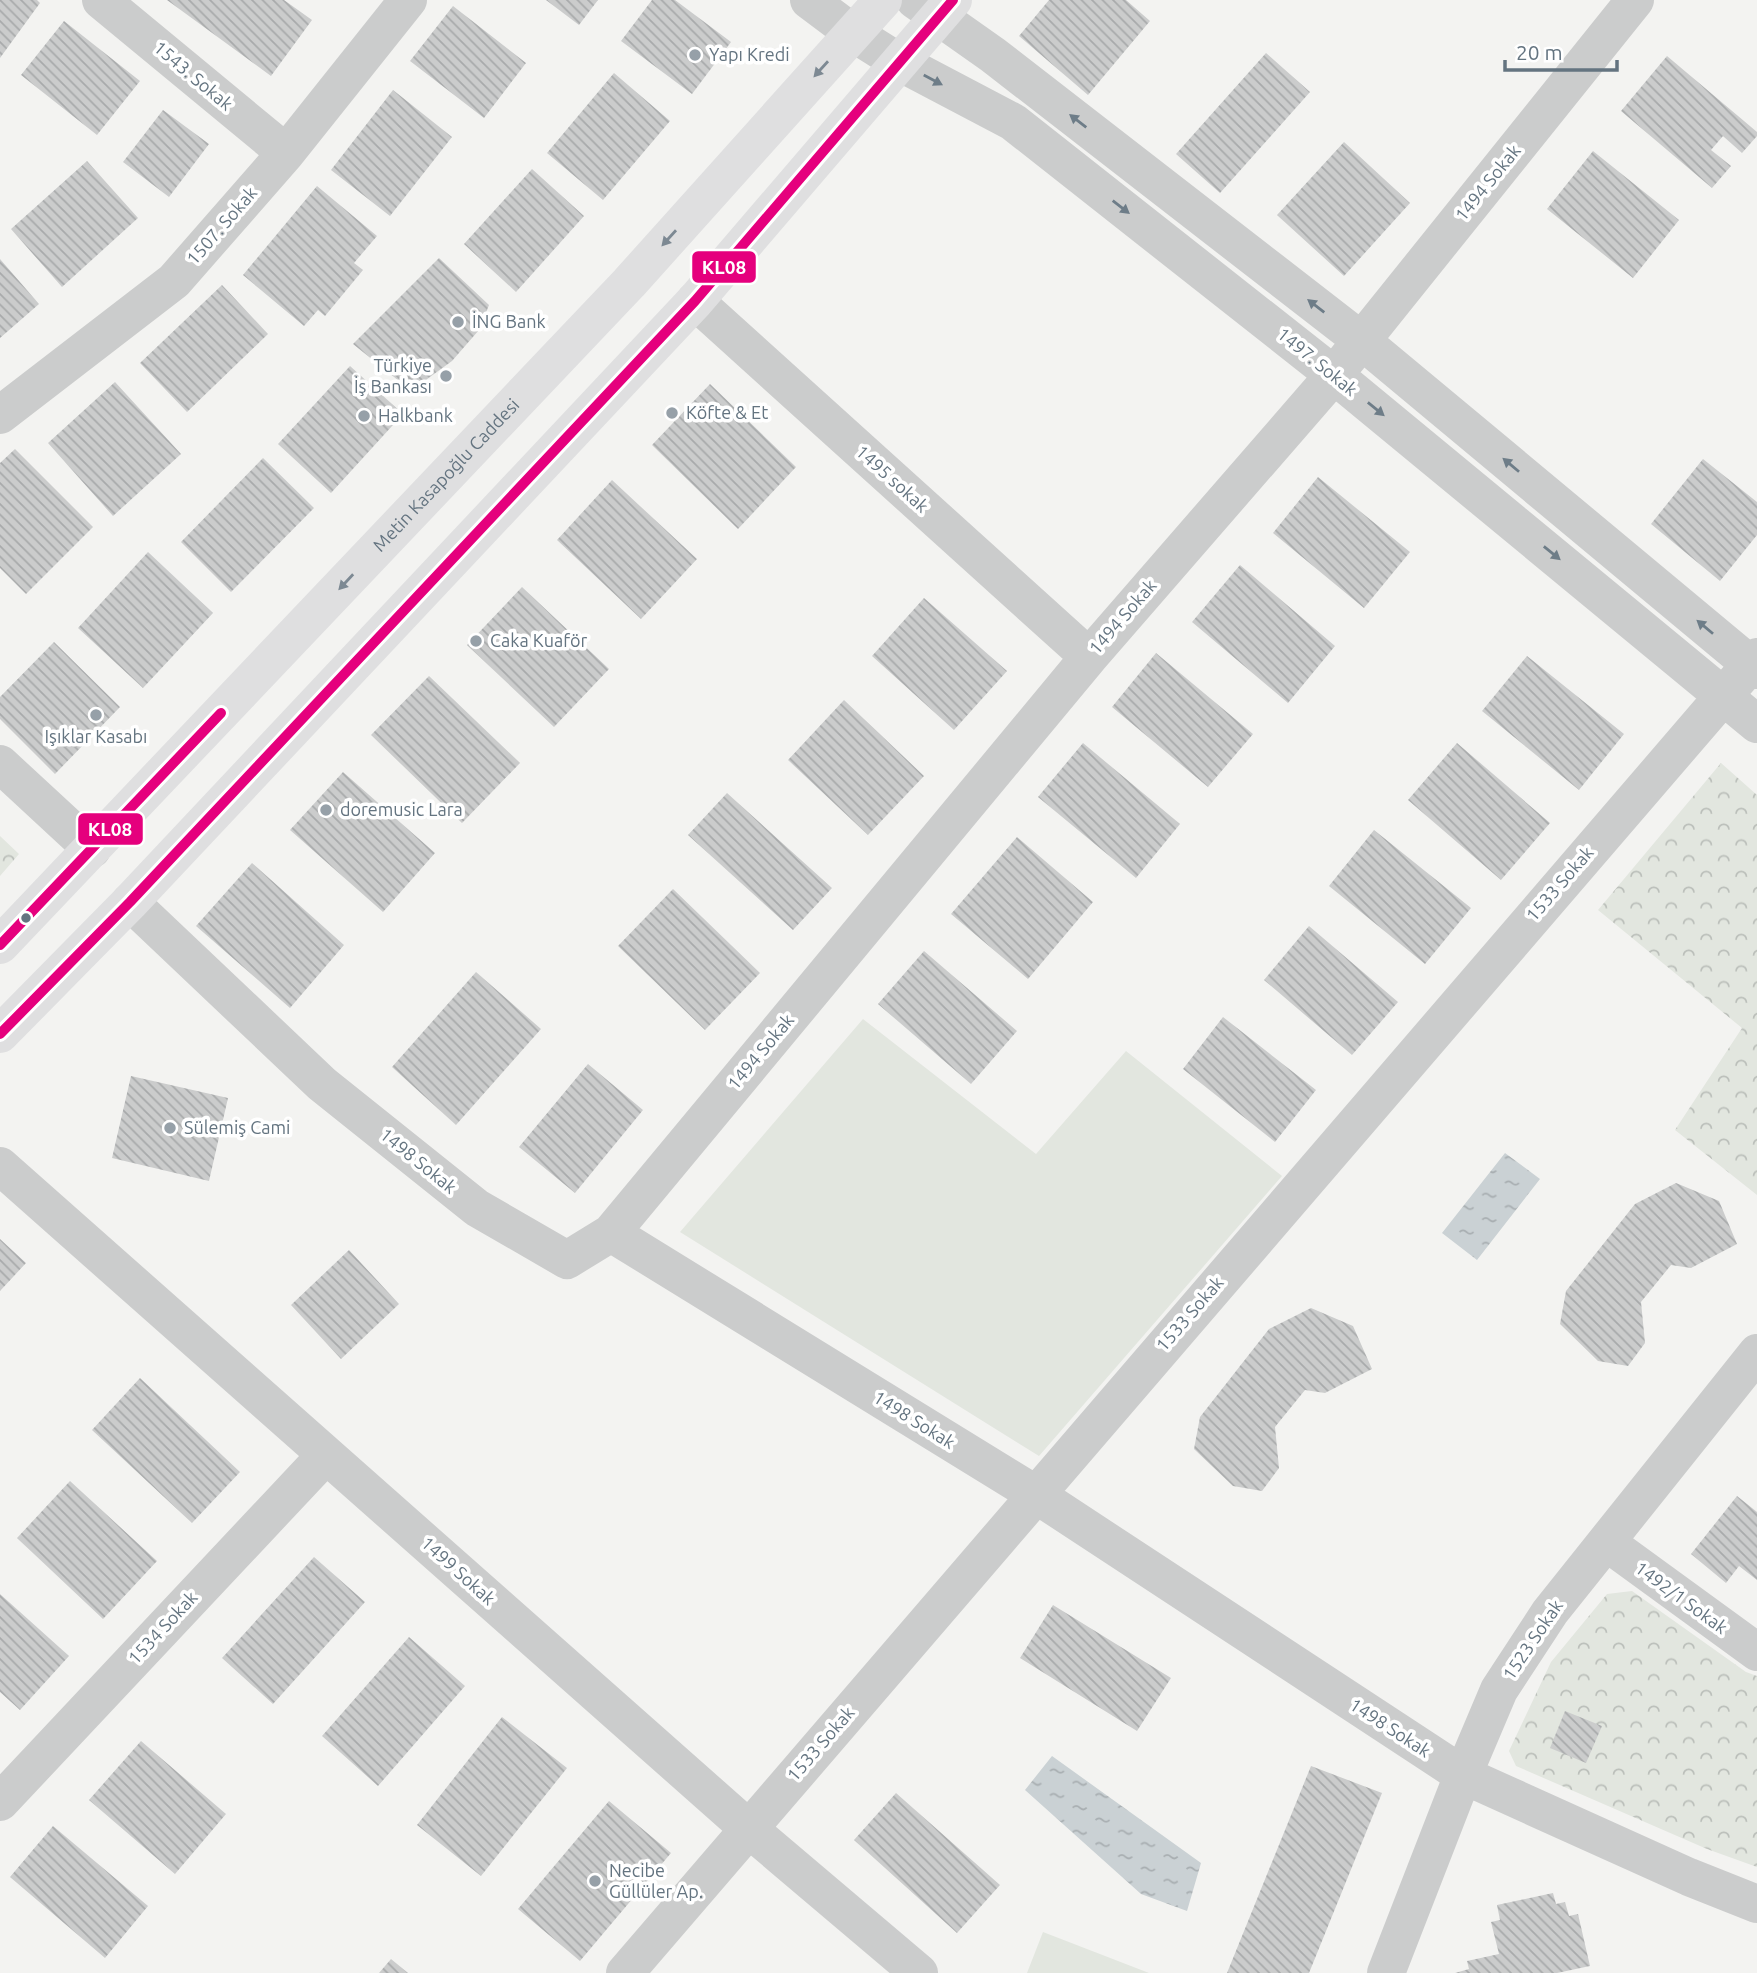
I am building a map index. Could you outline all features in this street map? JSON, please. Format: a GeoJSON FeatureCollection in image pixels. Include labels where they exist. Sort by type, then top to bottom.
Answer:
{"type":"FeatureCollection","features":[{"type":"Feature","properties":{"kind":"main road","name":"Metin Kasapoğlu Caddesi"},"geometry":{"type":"LineString","coordinates":[[0,945],[629,283],[883,0]]}},
{"type":"Feature","properties":{"kind":"main road"},"geometry":{"type":"LineString","coordinates":[[0,1034],[130,902],[695,301],[899,62],[936,5]]}},
{"type":"Feature","properties":{"kind":"street","name":"1543. Sokak"},"geometry":{"type":"LineString","coordinates":[[101,0],[286,153]]}},
{"type":"Feature","properties":{"kind":"street","name":"1507. Sokak"},"geometry":{"type":"LineString","coordinates":[[0,415],[174,281],[286,153],[408,0]]}},
{"type":"Feature","properties":{"kind":"street","name":"1497. Sokak"},"geometry":{"type":"LineString","coordinates":[[809,0],[853,33],[899,62],[1013,122],[1334,375],[1757,724]]}},
{"type":"Feature","properties":{"kind":"street"},"geometry":{"type":"LineString","coordinates":[[936,5],[993,55],[1362,341],[1755,664]]}},
{"type":"Feature","properties":{"kind":"street","name":"1494 Sokak"},"geometry":{"type":"LineString","coordinates":[[611,1233],[1089,657],[1362,341],[1619,7]]}},
{"type":"Feature","properties":{"kind":"street","name":"1495 sokak"},"geometry":{"type":"LineString","coordinates":[[695,301],[1089,657]]}},
{"type":"Feature","properties":{"kind":"street","name":"1533 Sokak"},"geometry":{"type":"LineString","coordinates":[[625,1973],[1724,695],[1755,664]]}},
{"type":"Feature","properties":{"kind":"street"},"geometry":{"type":"LineString","coordinates":[[0,764],[92,849]]}},
{"type":"Feature","properties":{"kind":"street","name":"1498 Sokak"},"geometry":{"type":"LineString","coordinates":[[130,902],[322,1084],[477,1208],[567,1260],[611,1233],[1035,1494],[1463,1775],[1689,1877],[1757,1904]]}},
{"type":"Feature","properties":{"kind":"street","name":"1499 Sokak"},"geometry":{"type":"LineString","coordinates":[[0,1166],[749,1829],[919,1973]]}},
{"type":"Feature","properties":{"kind":"street","name":"1523 Sokak"},"geometry":{"type":"LineString","coordinates":[[1386,1973],[1499,1690],[1550,1612],[1757,1353]]}},
{"type":"Feature","properties":{"kind":"street","name":"1534 Sokak"},"geometry":{"type":"LineString","coordinates":[[0,1802],[326,1455]]}},
{"type":"Feature","properties":{"kind":"street","name":"1492/1 Sokak"},"geometry":{"type":"LineString","coordinates":[[1606,1542],[1757,1652]]}},
{"type":"Feature","properties":{"kind":"green space"},"geometry":{"type":"Polygon","coordinates":[[[1721,763],[1757,795],[1757,1195],[1675,1130],[1742,1028],[1598,910],[1721,763]]]}},
{"type":"Feature","properties":{"kind":"green space"},"geometry":{"type":"Polygon","coordinates":[[[0,836],[19,854],[0,876],[0,836]]]}},
{"type":"Feature","properties":{"kind":"green space"},"geometry":{"type":"Polygon","coordinates":[[[863,1019],[1036,1154],[1126,1051],[1282,1176],[1039,1456],[680,1232],[863,1019]]]}},
{"type":"Feature","properties":{"kind":"green space"},"geometry":{"type":"Polygon","coordinates":[[[1632,1591],[1746,1672],[1757,1676],[1757,1867],[1707,1849],[1516,1766],[1509,1751],[1551,1662],[1607,1594],[1632,1591]]]}},
{"type":"Feature","properties":{"kind":"green space"},"geometry":{"type":"Polygon","coordinates":[[[1043,1932],[1149,1973],[1027,1973],[1043,1932]]]}},
{"type":"Feature","properties":{"kind":"water"},"geometry":{"type":"Polygon","coordinates":[[[1505,1153],[1540,1179],[1477,1260],[1442,1233],[1505,1153]]]}},
{"type":"Feature","properties":{"kind":"water"},"geometry":{"type":"Polygon","coordinates":[[[1052,1756],[1201,1863],[1187,1911],[1141,1894],[1025,1790],[1052,1756]]]}},
{"type":"Feature","properties":{"kind":"building"},"geometry":{"type":"Polygon","coordinates":[[[0,0],[37,0],[40,3],[0,58],[0,0]]]}},
{"type":"Feature","properties":{"kind":"building"},"geometry":{"type":"Polygon","coordinates":[[[167,0],[284,0],[312,20],[271,76],[167,0]]]}},
{"type":"Feature","properties":{"kind":"building"},"geometry":{"type":"Polygon","coordinates":[[[546,0],[598,0],[579,25],[546,0]]]}},
{"type":"Feature","properties":{"kind":"building"},"geometry":{"type":"Polygon","coordinates":[[[652,0],[675,0],[731,42],[692,94],[621,41],[652,0]]]}},
{"type":"Feature","properties":{"kind":"building"},"geometry":{"type":"Polygon","coordinates":[[[1049,0],[1126,0],[1150,21],[1088,95],[1019,36],[1049,0]]]}},
{"type":"Feature","properties":{"kind":"building"},"geometry":{"type":"Polygon","coordinates":[[[453,6],[526,63],[484,118],[410,61],[453,6]]]}},
{"type":"Feature","properties":{"kind":"building"},"geometry":{"type":"Polygon","coordinates":[[[64,21],[140,81],[97,135],[21,75],[64,21]]]}},
{"type":"Feature","properties":{"kind":"building"},"geometry":{"type":"Polygon","coordinates":[[[1266,53],[1310,92],[1220,193],[1176,154],[1266,53]]]}},
{"type":"Feature","properties":{"kind":"building"},"geometry":{"type":"Polygon","coordinates":[[[1667,56],[1757,132],[1757,136],[1742,153],[1723,136],[1711,150],[1731,166],[1712,188],[1621,111],[1667,56]]]}},
{"type":"Feature","properties":{"kind":"building"},"geometry":{"type":"Polygon","coordinates":[[[614,73],[670,121],[603,200],[547,153],[614,73]]]}},
{"type":"Feature","properties":{"kind":"building"},"geometry":{"type":"Polygon","coordinates":[[[393,90],[452,137],[390,216],[331,170],[393,90]]]}},
{"type":"Feature","properties":{"kind":"building"},"geometry":{"type":"Polygon","coordinates":[[[163,110],[209,144],[169,197],[123,162],[163,110]]]}},
{"type":"Feature","properties":{"kind":"building"},"geometry":{"type":"Polygon","coordinates":[[[1344,142],[1410,203],[1344,276],[1277,215],[1344,142]]]}},
{"type":"Feature","properties":{"kind":"building"},"geometry":{"type":"Polygon","coordinates":[[[1593,151],[1679,220],[1633,278],[1547,209],[1593,151]]]}},
{"type":"Feature","properties":{"kind":"building"},"geometry":{"type":"Polygon","coordinates":[[[87,161],[138,218],[62,287],[11,229],[87,161]]]}},
{"type":"Feature","properties":{"kind":"building"},"geometry":{"type":"Polygon","coordinates":[[[532,169],[584,216],[516,292],[464,244],[532,169]]]}},
{"type":"Feature","properties":{"kind":"building"},"geometry":{"type":"Polygon","coordinates":[[[317,186],[377,236],[354,263],[363,270],[325,316],[318,310],[304,326],[243,275],[317,186]]]}},
{"type":"Feature","properties":{"kind":"building"},"geometry":{"type":"Polygon","coordinates":[[[439,258],[489,305],[479,330],[452,361],[423,382],[404,385],[353,344],[439,258]]]}},
{"type":"Feature","properties":{"kind":"building"},"geometry":{"type":"Polygon","coordinates":[[[0,259],[39,304],[0,338],[0,259]]]}},
{"type":"Feature","properties":{"kind":"building"},"geometry":{"type":"Polygon","coordinates":[[[222,285],[268,334],[187,412],[140,363],[222,285]]]}},
{"type":"Feature","properties":{"kind":"building"},"geometry":{"type":"Polygon","coordinates":[[[350,366],[403,414],[331,493],[278,444],[350,366]]]}},
{"type":"Feature","properties":{"kind":"building"},"geometry":{"type":"Polygon","coordinates":[[[115,382],[181,454],[113,516],[48,443],[115,382]]]}},
{"type":"Feature","properties":{"kind":"building"},"geometry":{"type":"Polygon","coordinates":[[[710,384],[796,467],[738,529],[652,445],[710,384]]]}},
{"type":"Feature","properties":{"kind":"building"},"geometry":{"type":"Polygon","coordinates":[[[15,449],[93,527],[26,594],[0,568],[0,463],[15,449]]]}},
{"type":"Feature","properties":{"kind":"building"},"geometry":{"type":"Polygon","coordinates":[[[263,458],[314,508],[231,592],[181,542],[263,458]]]}},
{"type":"Feature","properties":{"kind":"building"},"geometry":{"type":"Polygon","coordinates":[[[1703,459],[1757,502],[1757,535],[1720,581],[1651,524],[1703,459]]]}},
{"type":"Feature","properties":{"kind":"building"},"geometry":{"type":"Polygon","coordinates":[[[1318,477],[1410,552],[1364,608],[1273,533],[1318,477]]]}},
{"type":"Feature","properties":{"kind":"building"},"geometry":{"type":"Polygon","coordinates":[[[612,480],[697,559],[641,619],[557,540],[612,480]]]}},
{"type":"Feature","properties":{"kind":"building"},"geometry":{"type":"Polygon","coordinates":[[[148,552],[213,613],[143,688],[78,628],[148,552]]]}},
{"type":"Feature","properties":{"kind":"building"},"geometry":{"type":"Polygon","coordinates":[[[1240,565],[1335,646],[1288,703],[1192,622],[1240,565]]]}},
{"type":"Feature","properties":{"kind":"building"},"geometry":{"type":"Polygon","coordinates":[[[522,587],[609,669],[554,727],[467,645],[522,587]]]}},
{"type":"Feature","properties":{"kind":"building"},"geometry":{"type":"Polygon","coordinates":[[[924,598],[1007,671],[954,730],[872,656],[924,598]]]}},
{"type":"Feature","properties":{"kind":"building"},"geometry":{"type":"Polygon","coordinates":[[[54,642],[120,707],[55,774],[0,719],[0,697],[54,642]]]}},
{"type":"Feature","properties":{"kind":"building"},"geometry":{"type":"Polygon","coordinates":[[[1156,653],[1253,734],[1208,787],[1112,707],[1156,653]]]}},
{"type":"Feature","properties":{"kind":"building"},"geometry":{"type":"Polygon","coordinates":[[[1527,656],[1624,734],[1579,790],[1482,711],[1527,656]]]}},
{"type":"Feature","properties":{"kind":"building"},"geometry":{"type":"Polygon","coordinates":[[[429,676],[520,763],[462,823],[371,735],[429,676]]]}},
{"type":"Feature","properties":{"kind":"building"},"geometry":{"type":"Polygon","coordinates":[[[844,700],[924,776],[868,835],[788,760],[844,700]]]}},
{"type":"Feature","properties":{"kind":"building"},"geometry":{"type":"Polygon","coordinates":[[[1083,743],[1180,824],[1136,878],[1038,797],[1083,743]]]}},
{"type":"Feature","properties":{"kind":"building"},"geometry":{"type":"Polygon","coordinates":[[[1457,743],[1550,823],[1501,880],[1408,800],[1457,743]]]}},
{"type":"Feature","properties":{"kind":"building"},"geometry":{"type":"Polygon","coordinates":[[[343,772],[435,853],[383,912],[290,830],[343,772]]]}},
{"type":"Feature","properties":{"kind":"building"},"geometry":{"type":"Polygon","coordinates":[[[727,793],[832,888],[793,930],[688,835],[727,793]]]}},
{"type":"Feature","properties":{"kind":"building"},"geometry":{"type":"Polygon","coordinates":[[[1374,830],[1471,908],[1425,964],[1329,886],[1374,830]]]}},
{"type":"Feature","properties":{"kind":"building"},"geometry":{"type":"Polygon","coordinates":[[[1017,837],[1093,902],[1028,979],[951,914],[1017,837]]]}},
{"type":"Feature","properties":{"kind":"building"},"geometry":{"type":"Polygon","coordinates":[[[252,863],[344,945],[290,1008],[196,926],[252,863]]]}},
{"type":"Feature","properties":{"kind":"building"},"geometry":{"type":"Polygon","coordinates":[[[673,889],[760,973],[705,1030],[618,946],[673,889]]]}},
{"type":"Feature","properties":{"kind":"building"},"geometry":{"type":"Polygon","coordinates":[[[1309,926],[1398,1002],[1352,1055],[1264,980],[1309,926]]]}},
{"type":"Feature","properties":{"kind":"building"},"geometry":{"type":"Polygon","coordinates":[[[924,951],[1017,1031],[971,1084],[878,1004],[924,951]]]}},
{"type":"Feature","properties":{"kind":"building"},"geometry":{"type":"Polygon","coordinates":[[[476,972],[541,1029],[456,1125],[392,1067],[476,972]]]}},
{"type":"Feature","properties":{"kind":"building"},"geometry":{"type":"Polygon","coordinates":[[[1223,1017],[1316,1090],[1275,1142],[1183,1069],[1223,1017]]]}},
{"type":"Feature","properties":{"kind":"building"},"geometry":{"type":"Polygon","coordinates":[[[588,1064],[643,1110],[575,1193],[519,1147],[588,1064]]]}},
{"type":"Feature","properties":{"kind":"building","name":"Sülemiş Cami"},"geometry":{"type":"Polygon","coordinates":[[[131,1076],[228,1098],[209,1181],[112,1158],[131,1076]]]}},
{"type":"Feature","properties":{"kind":"building"},"geometry":{"type":"Polygon","coordinates":[[[1676,1183],[1719,1201],[1737,1244],[1691,1268],[1671,1265],[1641,1302],[1645,1343],[1628,1366],[1598,1361],[1560,1324],[1566,1291],[1635,1204],[1676,1183]]]}},
{"type":"Feature","properties":{"kind":"building"},"geometry":{"type":"Polygon","coordinates":[[[0,1239],[26,1263],[0,1291],[0,1239]]]}},
{"type":"Feature","properties":{"kind":"building"},"geometry":{"type":"Polygon","coordinates":[[[349,1250],[399,1304],[341,1359],[291,1305],[349,1250]]]}},
{"type":"Feature","properties":{"kind":"building"},"geometry":{"type":"Polygon","coordinates":[[[1311,1308],[1353,1326],[1372,1369],[1325,1393],[1305,1390],[1275,1427],[1279,1468],[1262,1491],[1233,1486],[1194,1449],[1200,1417],[1269,1329],[1311,1308]]]}},
{"type":"Feature","properties":{"kind":"building"},"geometry":{"type":"Polygon","coordinates":[[[140,1378],[240,1472],[192,1523],[92,1430],[140,1378]]]}},
{"type":"Feature","properties":{"kind":"building"},"geometry":{"type":"Polygon","coordinates":[[[70,1481],[157,1561],[103,1619],[17,1538],[70,1481]]]}},
{"type":"Feature","properties":{"kind":"building"},"geometry":{"type":"Polygon","coordinates":[[[1737,1496],[1757,1512],[1757,1580],[1739,1566],[1726,1583],[1691,1554],[1737,1496]]]}},
{"type":"Feature","properties":{"kind":"building"},"geometry":{"type":"Polygon","coordinates":[[[314,1557],[365,1602],[273,1704],[222,1658],[314,1557]]]}},
{"type":"Feature","properties":{"kind":"building"},"geometry":{"type":"Polygon","coordinates":[[[0,1594],[69,1656],[20,1710],[0,1692],[0,1594]]]}},
{"type":"Feature","properties":{"kind":"building"},"geometry":{"type":"Polygon","coordinates":[[[1053,1605],[1171,1678],[1137,1731],[1020,1658],[1053,1605]]]}},
{"type":"Feature","properties":{"kind":"building"},"geometry":{"type":"Polygon","coordinates":[[[409,1637],[465,1686],[378,1786],[322,1736],[409,1637]]]}},
{"type":"Feature","properties":{"kind":"building"},"geometry":{"type":"Polygon","coordinates":[[[1565,1711],[1602,1726],[1586,1763],[1550,1748],[1565,1711]]]}},
{"type":"Feature","properties":{"kind":"building"},"geometry":{"type":"Polygon","coordinates":[[[502,1717],[567,1768],[481,1876],[417,1825],[502,1717]]]}},
{"type":"Feature","properties":{"kind":"building"},"geometry":{"type":"Polygon","coordinates":[[[141,1741],[226,1814],[175,1874],[89,1800],[141,1741]]]}},
{"type":"Feature","properties":{"kind":"building"},"geometry":{"type":"Polygon","coordinates":[[[1311,1766],[1382,1793],[1309,1973],[1227,1973],[1311,1766]]]}},
{"type":"Feature","properties":{"kind":"building"},"geometry":{"type":"Polygon","coordinates":[[[896,1793],[1000,1885],[957,1933],[854,1840],[896,1793]]]}},
{"type":"Feature","properties":{"kind":"building","name":"Necibe Güllüler Ap."},"geometry":{"type":"Polygon","coordinates":[[[609,1801],[671,1853],[580,1961],[518,1909],[609,1801]]]}},
{"type":"Feature","properties":{"kind":"building"},"geometry":{"type":"Polygon","coordinates":[[[53,1826],[148,1906],[105,1958],[10,1877],[53,1826]]]}},
{"type":"Feature","properties":{"kind":"building"},"geometry":{"type":"Polygon","coordinates":[[[1553,1893],[1556,1904],[1565,1902],[1569,1916],[1578,1914],[1590,1966],[1557,1973],[1455,1973],[1469,1969],[1467,1961],[1499,1954],[1491,1922],[1500,1920],[1497,1905],[1553,1893]]]}},
{"type":"Feature","properties":{"kind":"building"},"geometry":{"type":"Polygon","coordinates":[[[391,1959],[408,1973],[379,1973],[391,1959]]]}},
{"type":"Feature","properties":{"kind":"transit line","name":"KL08"},"geometry":{"type":"LineString","coordinates":[[0,1034],[130,902],[695,301],[953,0]]}},
{"type":"Feature","properties":{"kind":"transit line","name":"KL08"},"geometry":{"type":"LineString","coordinates":[[0,945],[221,713]]}},
{"type":"Feature","properties":{"kind":"place","name":"Yapı Kredi"},"geometry":{"type":"Point","coordinates":[695,55]}},
{"type":"Feature","properties":{"kind":"place","name":"İNG Bank"},"geometry":{"type":"Point","coordinates":[458,322]}},
{"type":"Feature","properties":{"kind":"place","name":"Türkiye İş Bankası"},"geometry":{"type":"Point","coordinates":[446,376]}},
{"type":"Feature","properties":{"kind":"place","name":"Köfte & Et"},"geometry":{"type":"Point","coordinates":[672,413]}},
{"type":"Feature","properties":{"kind":"place","name":"Halkbank"},"geometry":{"type":"Point","coordinates":[364,416]}},
{"type":"Feature","properties":{"kind":"place","name":"Caka Kuaför"},"geometry":{"type":"Point","coordinates":[476,641]}},
{"type":"Feature","properties":{"kind":"place","name":"Işıklar Kasabı"},"geometry":{"type":"Point","coordinates":[96,715]}},
{"type":"Feature","properties":{"kind":"place","name":"doremusic Lara"},"geometry":{"type":"Point","coordinates":[326,810]}},
{"type":"Feature","properties":{"kind":"place","name":"Sülemiş Cami"},"geometry":{"type":"Point","coordinates":[170,1128]}},
{"type":"Feature","properties":{"kind":"place","name":"Necibe Güllüler Ap."},"geometry":{"type":"Point","coordinates":[595,1881]}}]}
